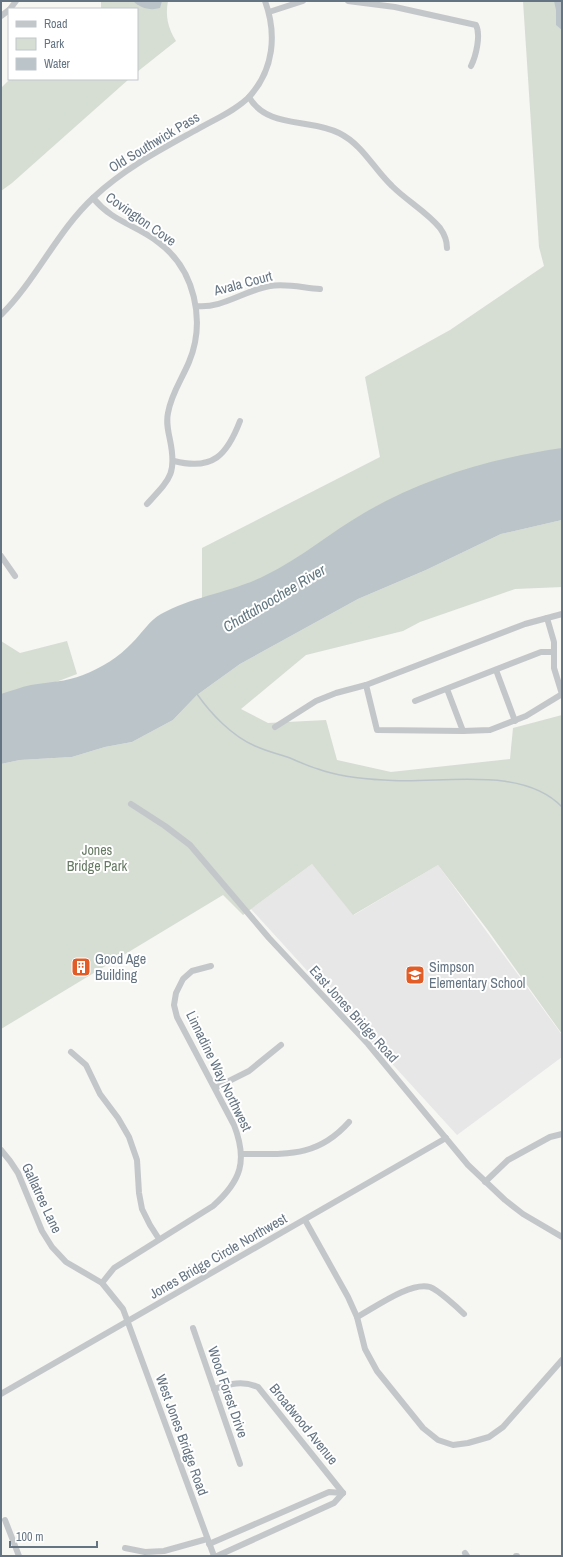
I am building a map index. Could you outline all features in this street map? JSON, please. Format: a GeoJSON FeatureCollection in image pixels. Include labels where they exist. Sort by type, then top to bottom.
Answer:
{"type":"FeatureCollection","features":[{"type":"Feature","properties":{"kind":"street","name":"Old Southwick Pass"},"geometry":{"type":"LineString","coordinates":[[1,315],[14,302],[61,233],[93,198],[109,184],[137,164],[233,109],[249,97],[261,80],[270,56],[273,36],[269,12],[265,1]]}},
{"type":"Feature","properties":{"kind":"street"},"geometry":{"type":"LineString","coordinates":[[269,12],[303,1]]}},
{"type":"Feature","properties":{"kind":"street"},"geometry":{"type":"LineString","coordinates":[[348,1],[395,7],[476,25],[478,29],[477,52],[471,66]]}},
{"type":"Feature","properties":{"kind":"street"},"geometry":{"type":"LineString","coordinates":[[249,97],[257,107],[271,116],[281,120],[326,127],[353,141],[391,186],[427,215],[440,228],[446,238],[447,248]]}},
{"type":"Feature","properties":{"kind":"street","name":"Covington Cove"},"geometry":{"type":"LineString","coordinates":[[93,198],[111,216],[148,235],[170,252],[180,264],[187,277],[196,306],[197,325],[193,350],[172,399],[168,413],[168,429],[174,461]]}},
{"type":"Feature","properties":{"kind":"street","name":"Avala Court"},"geometry":{"type":"LineString","coordinates":[[196,306],[224,302],[257,289],[271,286],[282,285],[320,289]]}},
{"type":"Feature","properties":{"kind":"street"},"geometry":{"type":"LineString","coordinates":[[147,504],[170,476],[174,461],[195,465],[217,458],[230,444],[240,421]]}},
{"type":"Feature","properties":{"kind":"street"},"geometry":{"type":"LineString","coordinates":[[1,556],[15,576]]}},
{"type":"Feature","properties":{"kind":"street"},"geometry":{"type":"LineString","coordinates":[[275,727],[316,701],[336,693],[366,685],[525,624],[562,614]]}},
{"type":"Feature","properties":{"kind":"street"},"geometry":{"type":"LineString","coordinates":[[366,685],[377,730],[490,730],[526,716],[562,694],[554,668],[554,642],[547,618]]}},
{"type":"Feature","properties":{"kind":"street"},"geometry":{"type":"LineString","coordinates":[[414,701],[541,652],[554,652]]}},
{"type":"Feature","properties":{"kind":"street"},"geometry":{"type":"LineString","coordinates":[[496,670],[515,720]]}},
{"type":"Feature","properties":{"kind":"street"},"geometry":{"type":"LineString","coordinates":[[447,689],[462,731]]}},
{"type":"Feature","properties":{"kind":"street","name":"East Jones Bridge Road"},"geometry":{"type":"LineString","coordinates":[[130,804],[166,826],[190,845],[269,938],[368,1044],[468,1165],[505,1200],[523,1214],[562,1237]]}},
{"type":"Feature","properties":{"kind":"street","name":"Linnadine Way Northwest"},"geometry":{"type":"LineString","coordinates":[[102,1283],[114,1268],[213,1206],[227,1194],[235,1182],[242,1154],[239,1139],[234,1125],[177,1018],[174,1005],[176,992],[183,979],[192,971],[211,966]]}},
{"type":"Feature","properties":{"kind":"street"},"geometry":{"type":"LineString","coordinates":[[215,1088],[249,1071],[281,1045]]}},
{"type":"Feature","properties":{"kind":"street"},"geometry":{"type":"LineString","coordinates":[[71,1052],[86,1065],[100,1094],[118,1118],[129,1137],[137,1160],[139,1193],[142,1209],[159,1239]]}},
{"type":"Feature","properties":{"kind":"street"},"geometry":{"type":"LineString","coordinates":[[242,1154],[286,1154],[312,1149],[338,1134],[349,1122]]}},
{"type":"Feature","properties":{"kind":"street"},"geometry":{"type":"LineString","coordinates":[[486,1182],[508,1160],[550,1137],[562,1134]]}},
{"type":"Feature","properties":{"kind":"street","name":"Jones Bridge Circle Northwest"},"geometry":{"type":"LineString","coordinates":[[1,1394],[306,1220],[446,1138]]}},
{"type":"Feature","properties":{"kind":"street","name":"Gallatree Lane"},"geometry":{"type":"LineString","coordinates":[[1,1150],[10,1160],[18,1173],[42,1230],[52,1247],[66,1262],[91,1278],[102,1283],[122,1309],[128,1322]]}},
{"type":"Feature","properties":{"kind":"street"},"geometry":{"type":"LineString","coordinates":[[306,1220],[348,1297],[357,1317],[365,1349],[377,1371],[423,1428],[438,1440],[453,1445],[468,1443],[489,1437],[503,1428],[562,1360]]}},
{"type":"Feature","properties":{"kind":"street"},"geometry":{"type":"LineString","coordinates":[[357,1317],[403,1292],[419,1286],[431,1287],[464,1314]]}},
{"type":"Feature","properties":{"kind":"street","name":"West Jones Bridge Road"},"geometry":{"type":"LineString","coordinates":[[128,1322],[208,1541],[215,1556]]}},
{"type":"Feature","properties":{"kind":"street","name":"Wood Forest Drive"},"geometry":{"type":"LineString","coordinates":[[193,1328],[240,1464]]}},
{"type":"Feature","properties":{"kind":"street","name":"Broadwood Avenue"},"geometry":{"type":"LineString","coordinates":[[214,1389],[233,1383],[251,1384],[258,1387],[343,1493]]}},
{"type":"Feature","properties":{"kind":"street"},"geometry":{"type":"LineString","coordinates":[[125,1548],[145,1552],[164,1551],[208,1541],[240,1532],[330,1492],[343,1493]]}},
{"type":"Feature","properties":{"kind":"street"},"geometry":{"type":"LineString","coordinates":[[215,1556],[334,1503],[343,1493]]}},
{"type":"Feature","properties":{"kind":"street"},"geometry":{"type":"LineString","coordinates":[[5,1520],[19,1556]]}},
{"type":"Feature","properties":{"kind":"street"},"geometry":{"type":"LineString","coordinates":[[240,1532],[245,1543]]}},
{"type":"Feature","properties":{"kind":"shaded area","name":"Simpson Elementary School"},"geometry":{"type":"Polygon","coordinates":[[[312,864],[354,915],[438,865],[562,1035],[562,1057],[457,1135],[251,909],[312,864]]]}},
{"type":"Feature","properties":{"kind":"green space"},"geometry":{"type":"Polygon","coordinates":[[[101,1],[168,1],[168,22],[176,41],[138,71],[138,8],[101,8],[101,1]]]}},
{"type":"Feature","properties":{"kind":"green space"},"geometry":{"type":"Polygon","coordinates":[[[523,1],[562,1],[562,456],[202,626],[202,548],[380,457],[365,377],[450,330],[544,266],[539,247],[523,1]]]}},
{"type":"Feature","properties":{"kind":"green space"},"geometry":{"type":"Polygon","coordinates":[[[9,80],[128,80],[12,183],[1,191],[1,88],[9,80]]]}},
{"type":"Feature","properties":{"kind":"green space","name":"Jones Bridge Park"},"geometry":{"type":"Polygon","coordinates":[[[562,520],[562,587],[515,589],[420,622],[403,631],[306,655],[241,709],[268,723],[326,720],[337,760],[391,772],[510,759],[513,728],[562,715],[562,1034],[487,929],[438,865],[353,915],[312,864],[243,915],[223,895],[1,1029],[1,764],[20,760],[72,757],[105,747],[132,742],[173,720],[197,695],[240,664],[358,599],[426,570],[501,534],[562,520]]]}},
{"type":"Feature","properties":{"kind":"green space"},"geometry":{"type":"Polygon","coordinates":[[[1,641],[20,653],[67,641],[77,674],[14,698],[1,701],[1,641]]]}},
{"type":"Feature","properties":{"kind":"water"},"geometry":{"type":"Polygon","coordinates":[[[133,1],[162,1],[160,8],[149,9],[142,7],[133,1]]]}},
{"type":"Feature","properties":{"kind":"water"},"geometry":{"type":"Polygon","coordinates":[[[554,1],[562,1],[562,30],[556,25],[556,10],[554,1]]]}},
{"type":"Feature","properties":{"kind":"water","name":"Chattahoochee River"},"geometry":{"type":"Polygon","coordinates":[[[562,448],[562,520],[501,534],[426,570],[358,599],[240,664],[197,695],[173,720],[132,742],[105,747],[72,757],[20,760],[1,764],[1,694],[31,685],[70,679],[96,669],[121,653],[149,624],[161,614],[186,603],[240,586],[266,575],[291,561],[364,513],[411,489],[435,479],[485,463],[562,448]]]}},
{"type":"Feature","properties":{"kind":"waterway"},"geometry":{"type":"LineString","coordinates":[[197,694],[223,724],[246,742],[333,774],[368,779],[405,781],[453,779],[502,781],[524,785],[545,794],[562,807]]}},
{"type":"Feature","properties":{"kind":"place","name":"Good Age Building"},"geometry":{"type":"Point","coordinates":[81,967]}},
{"type":"Feature","properties":{"kind":"place","name":"Simpson Elementary School"},"geometry":{"type":"Point","coordinates":[415,975]}}]}
